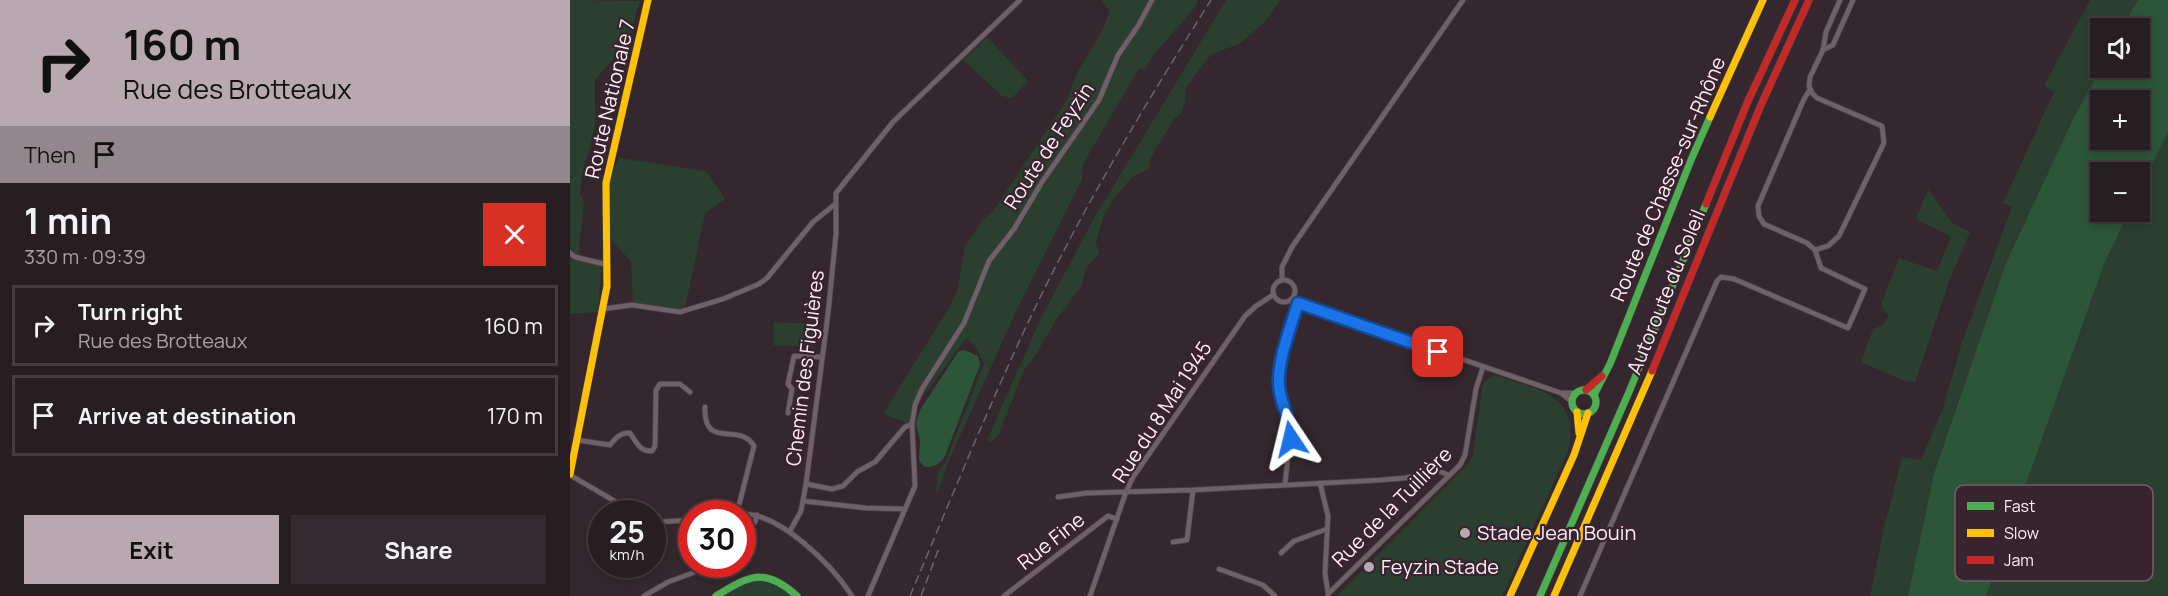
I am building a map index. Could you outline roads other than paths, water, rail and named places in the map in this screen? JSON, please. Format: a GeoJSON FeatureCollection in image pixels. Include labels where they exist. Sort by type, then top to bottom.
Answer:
{"type":"FeatureCollection","features":[{"type":"Feature","properties":{"kind":"main road","name":"Route Nationale 7"},"geometry":{"type":"LineString","coordinates":[[570,475],[603,309],[608,265],[606,183],[648,0]]}},
{"type":"Feature","properties":{"kind":"main road","name":"Route de Chasse-sur-Rhône"},"geometry":{"type":"LineString","coordinates":[[1594,395],[1606,372],[1691,160],[1763,0]]}},
{"type":"Feature","properties":{"kind":"main road","name":"Autoroute du Soleil"},"geometry":{"type":"LineString","coordinates":[[1540,596],[1625,402],[1748,101],[1795,0]]}},
{"type":"Feature","properties":{"kind":"main road","name":"Autoroute du Soleil"},"geometry":{"type":"LineString","coordinates":[[1554,596],[1642,394],[1747,137],[1809,0]]}},
{"type":"Feature","properties":{"kind":"main road","name":"Route de Chasse-sur-Rhône"},"geometry":{"type":"LineString","coordinates":[[1587,390],[1606,372]]}},
{"type":"Feature","properties":{"kind":"main road"},"geometry":{"type":"LineString","coordinates":[[1510,596],[1574,455],[1588,413],[1596,406],[1594,395],[1587,390],[1575,393],[1572,402],[1577,412],[1579,439]]}},
{"type":"Feature","properties":{"kind":"main road"},"geometry":{"type":"LineString","coordinates":[[1577,412],[1588,413]]}},
{"type":"Feature","properties":{"kind":"main road"},"geometry":{"type":"LineString","coordinates":[[716,596],[743,579],[766,575],[781,581],[797,596]]}},
{"type":"Feature","properties":{"kind":"street"},"geometry":{"type":"LineString","coordinates":[[603,309],[632,305],[680,312],[723,299],[759,284],[767,278],[813,222],[834,205],[836,193],[893,123],[1020,0]]}},
{"type":"Feature","properties":{"kind":"street","name":"Route de Feyzin"},"geometry":{"type":"LineString","coordinates":[[912,424],[922,389],[964,323],[989,261],[1014,229],[1042,182],[1093,110],[1118,55],[1152,0]]}},
{"type":"Feature","properties":{"kind":"street"},"geometry":{"type":"LineString","coordinates":[[1282,280],[1282,267],[1292,247],[1463,0]]}},
{"type":"Feature","properties":{"kind":"street"},"geometry":{"type":"LineString","coordinates":[[1580,596],[1717,281],[1721,277],[1734,279],[1848,328],[1865,289],[1821,268],[1815,249],[1807,243],[1764,224],[1759,216],[1758,206],[1810,90],[1810,77],[1823,50],[1826,32],[1840,0]]}},
{"type":"Feature","properties":{"kind":"street"},"geometry":{"type":"LineString","coordinates":[[1823,50],[1833,45],[1853,0]]}},
{"type":"Feature","properties":{"kind":"street"},"geometry":{"type":"LineString","coordinates":[[1810,90],[1817,98],[1876,122],[1882,126],[1884,135],[1884,143],[1839,236],[1828,246],[1815,249]]}},
{"type":"Feature","properties":{"kind":"street","name":"Chemin des Figuières"},"geometry":{"type":"LineString","coordinates":[[790,531],[801,511],[806,484],[836,234],[834,205]]}},
{"type":"Feature","properties":{"kind":"street"},"geometry":{"type":"LineString","coordinates":[[570,253],[575,257],[608,265]]}},
{"type":"Feature","properties":{"kind":"street"},"geometry":{"type":"LineString","coordinates":[[1282,280],[1290,282],[1295,292],[1293,298],[1284,302],[1277,300],[1273,295],[1274,285],[1282,280]]}},
{"type":"Feature","properties":{"kind":"street","name":"Rue du 8 Mai 1945"},"geometry":{"type":"LineString","coordinates":[[1090,596],[1133,477],[1245,316],[1273,295]]}},
{"type":"Feature","properties":{"kind":"street"},"geometry":{"type":"LineString","coordinates":[[1293,298],[1298,303],[1560,393],[1572,402]]}},
{"type":"Feature","properties":{"kind":"street"},"geometry":{"type":"LineString","coordinates":[[1286,485],[1291,424],[1280,394],[1280,373],[1298,303]]}},
{"type":"Feature","properties":{"kind":"street"},"geometry":{"type":"LineString","coordinates":[[788,413],[792,389],[788,384],[794,356],[822,357]]}},
{"type":"Feature","properties":{"kind":"street","name":"Rue de la Tuillière"},"geometry":{"type":"LineString","coordinates":[[1327,595],[1460,465],[1465,455],[1476,389],[1483,367]]}},
{"type":"Feature","properties":{"kind":"street"},"geometry":{"type":"LineString","coordinates":[[577,440],[610,445],[619,434],[630,433],[641,449],[645,452],[652,451],[655,446],[656,390],[660,384],[680,384],[690,392]]}},
{"type":"Feature","properties":{"kind":"street"},"geometry":{"type":"LineString","coordinates":[[1560,393],[1575,393]]}},
{"type":"Feature","properties":{"kind":"street"},"geometry":{"type":"LineString","coordinates":[[705,407],[706,424],[711,431],[745,437],[753,446],[740,500]]}},
{"type":"Feature","properties":{"kind":"street"},"geometry":{"type":"LineString","coordinates":[[806,484],[832,489],[843,486],[857,472],[875,462],[905,427],[912,424],[915,486],[868,596]]}},
{"type":"Feature","properties":{"kind":"street"},"geometry":{"type":"LineString","coordinates":[[1058,497],[1087,493],[1193,490],[1405,478],[1437,470],[1449,475]]}},
{"type":"Feature","properties":{"kind":"street"},"geometry":{"type":"LineString","coordinates":[[570,475],[613,500]]}},
{"type":"Feature","properties":{"kind":"street"},"geometry":{"type":"LineString","coordinates":[[1320,483],[1328,516],[1325,573],[1327,595]]}},
{"type":"Feature","properties":{"kind":"street"},"geometry":{"type":"LineString","coordinates":[[1173,542],[1187,540],[1193,490]]}},
{"type":"Feature","properties":{"kind":"street"},"geometry":{"type":"LineString","coordinates":[[803,501],[866,508],[905,509]]}},
{"type":"Feature","properties":{"kind":"street"},"geometry":{"type":"LineString","coordinates":[[757,515],[790,531],[818,556],[852,596]]}},
{"type":"Feature","properties":{"kind":"street","name":"Rue Fine"},"geometry":{"type":"LineString","coordinates":[[1005,596],[1108,516],[1117,519]]}},
{"type":"Feature","properties":{"kind":"street"},"geometry":{"type":"LineString","coordinates":[[1281,553],[1294,542],[1327,530]]}},
{"type":"Feature","properties":{"kind":"street"},"geometry":{"type":"LineString","coordinates":[[1219,569],[1263,585],[1275,596]]}},
{"type":"Feature","properties":{"kind":"street"},"geometry":{"type":"LineString","coordinates":[[644,596],[679,578]]}},
{"type":"Feature","properties":{"kind":"railway"},"geometry":{"type":"LineString","coordinates":[[910,596],[1001,382],[1053,272],[1118,153],[1211,0]]}},
{"type":"Feature","properties":{"kind":"railway"},"geometry":{"type":"LineString","coordinates":[[921,596],[939,548]]}},
{"type":"Feature","properties":{"kind":"place","name":"Stade Jean Bouin"},"geometry":{"type":"Point","coordinates":[1465,533]}},
{"type":"Feature","properties":{"kind":"place","name":"Feyzin Stade"},"geometry":{"type":"Point","coordinates":[1369,567]}}]}
